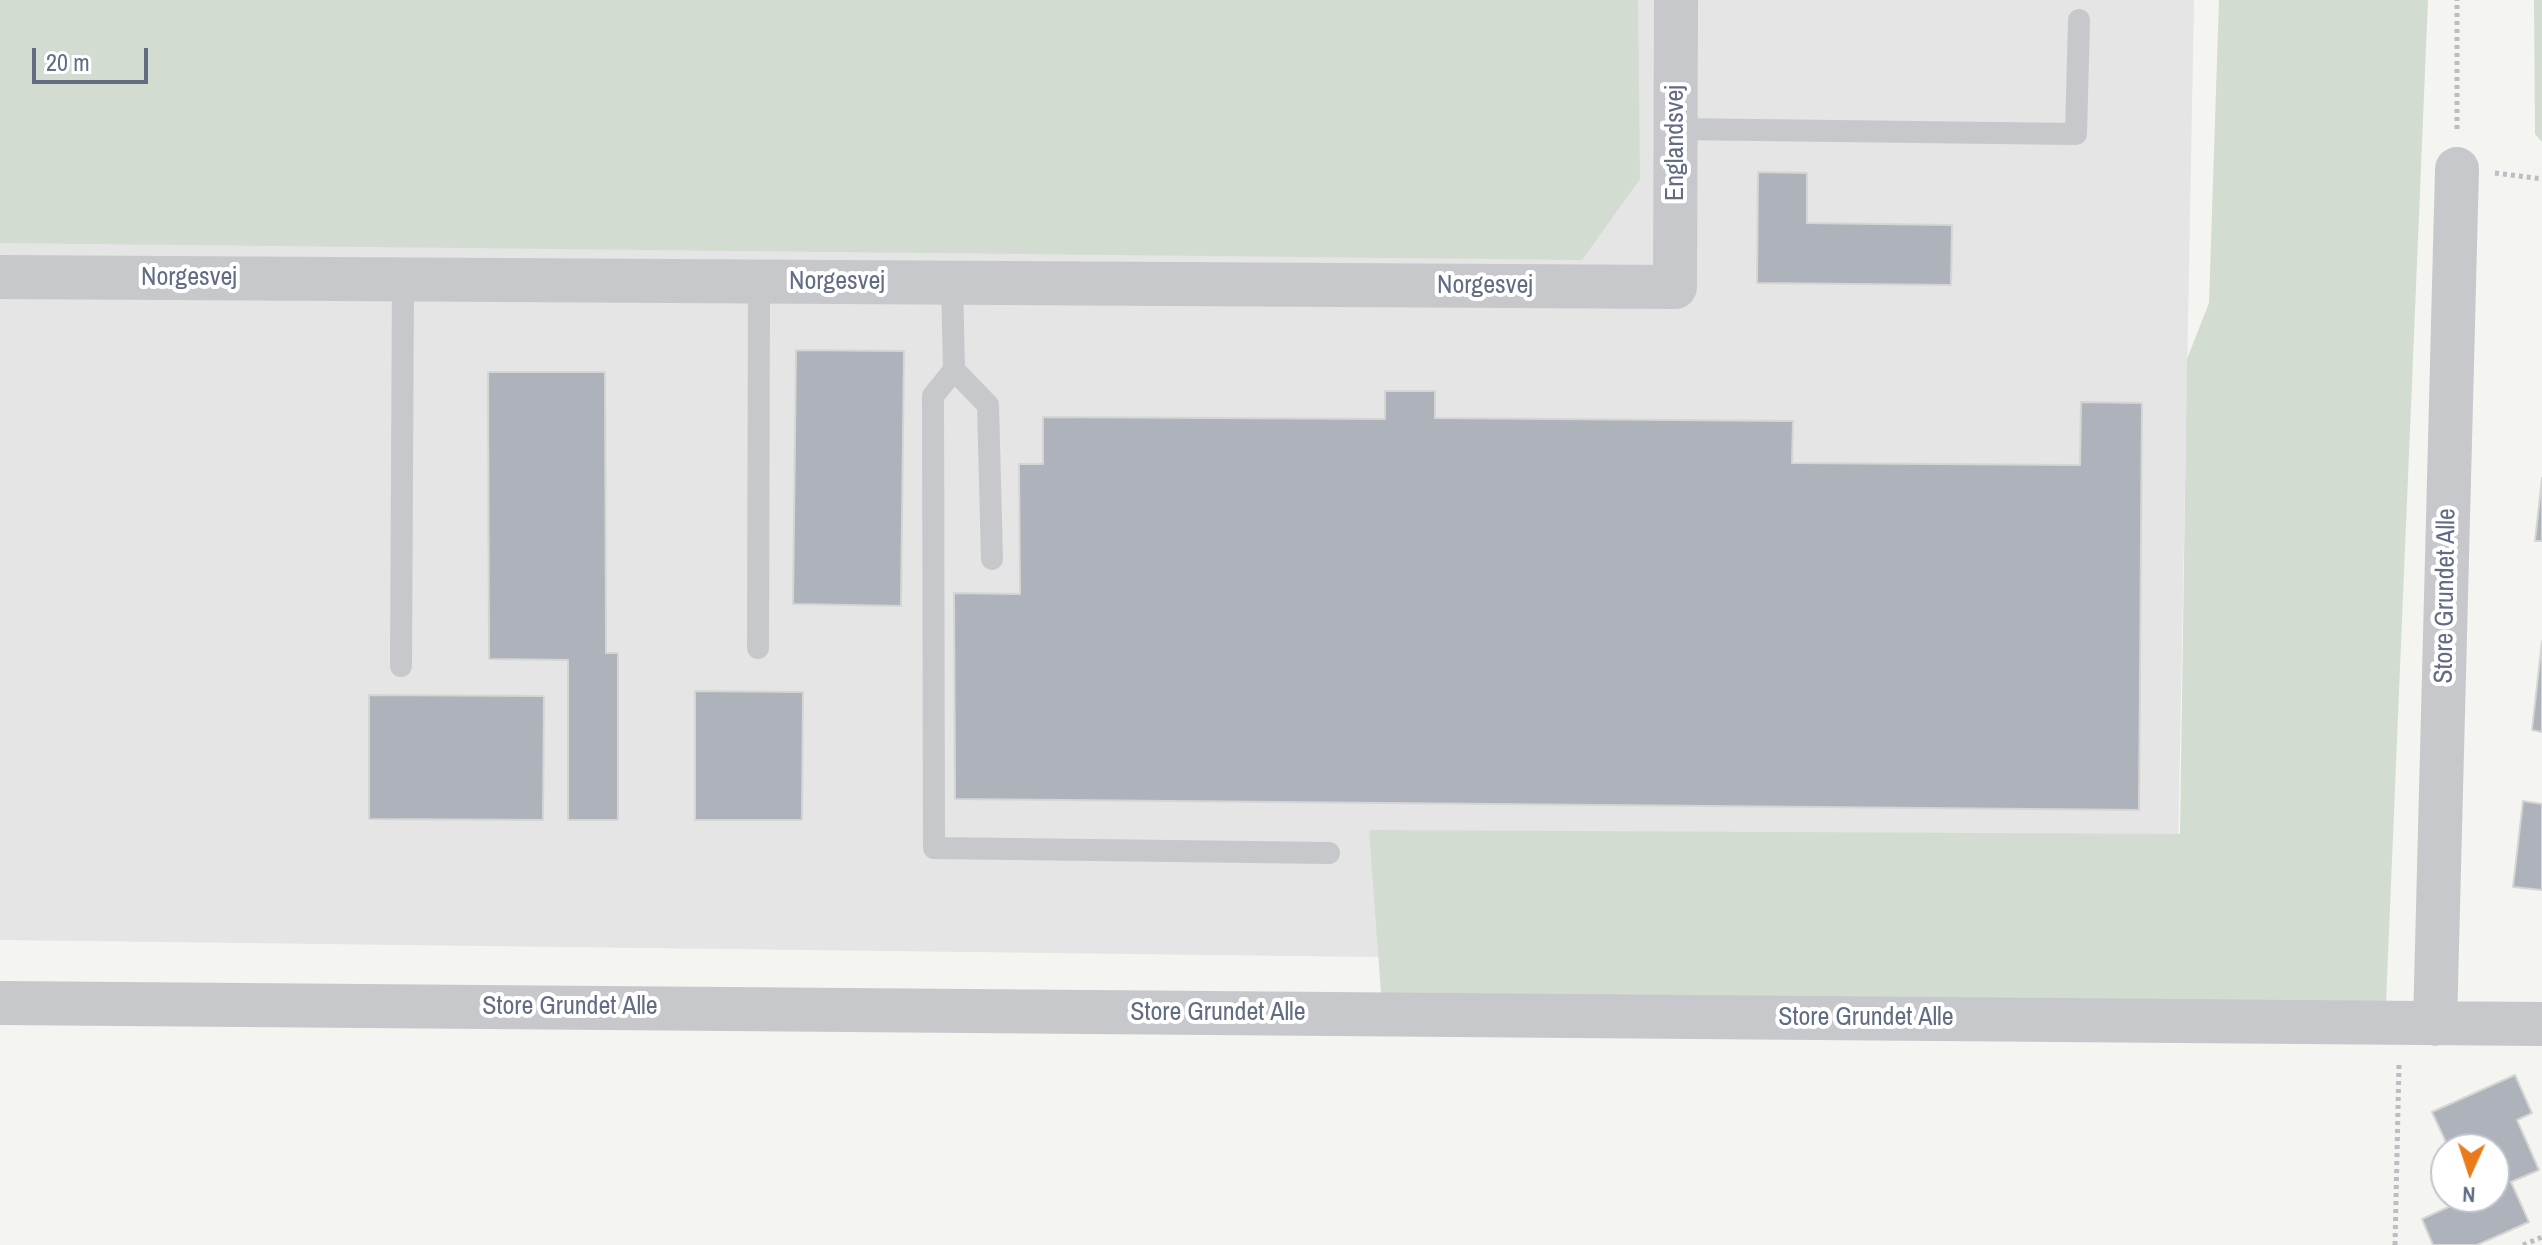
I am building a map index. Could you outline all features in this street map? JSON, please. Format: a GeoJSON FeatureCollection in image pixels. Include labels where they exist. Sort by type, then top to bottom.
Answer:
{"type":"FeatureCollection","features":[{"type":"Feature","properties":{"kind":"street","name":"Englandsvej"},"geometry":{"type":"LineString","coordinates":[[1675,287],[1676,0]]}},
{"type":"Feature","properties":{"kind":"street","name":"Store Grundet Alle"},"geometry":{"type":"LineString","coordinates":[[2418,1023],[2457,169]]}},
{"type":"Feature","properties":{"kind":"street","name":"Norgesvej"},"geometry":{"type":"LineString","coordinates":[[0,277],[1675,287]]}},
{"type":"Feature","properties":{"kind":"street","name":"Store Grundet Alle"},"geometry":{"type":"LineString","coordinates":[[0,1003],[2542,1024]]}},
{"type":"Feature","properties":{"kind":"lane"},"geometry":{"type":"LineString","coordinates":[[1676,129],[2076,134],[2079,20]]}},
{"type":"Feature","properties":{"kind":"lane"},"geometry":{"type":"LineString","coordinates":[[401,666],[403,279]]}},
{"type":"Feature","properties":{"kind":"lane"},"geometry":{"type":"LineString","coordinates":[[758,648],[759,281]]}},
{"type":"Feature","properties":{"kind":"lane"},"geometry":{"type":"LineString","coordinates":[[952,282],[954,370],[933,396],[934,848],[1329,853]]}},
{"type":"Feature","properties":{"kind":"lane"},"geometry":{"type":"LineString","coordinates":[[954,370],[988,405],[992,559]]}},
{"type":"Feature","properties":{"kind":"path"},"geometry":{"type":"LineString","coordinates":[[2457,0],[2457,169]]}},
{"type":"Feature","properties":{"kind":"path"},"geometry":{"type":"LineString","coordinates":[[2395,1245],[2418,1023]]}},
{"type":"Feature","properties":{"kind":"path"},"geometry":{"type":"LineString","coordinates":[[2523,1245],[2542,1237]]}},
{"type":"Feature","properties":{"kind":"shaded area"},"geometry":{"type":"Polygon","coordinates":[[[0,0],[2194,0],[2176,961],[1376,957],[0,940],[0,0]]]}},
{"type":"Feature","properties":{"kind":"shaded area"},"geometry":{"type":"Polygon","coordinates":[[[0,0],[1638,0],[1640,179],[1582,260],[0,243],[0,0]]]}},
{"type":"Feature","properties":{"kind":"shaded area"},"geometry":{"type":"Polygon","coordinates":[[[2219,0],[2428,0],[2386,1003],[1381,993],[1369,830],[2180,834],[2187,359],[2209,303],[2219,0]]]}},
{"type":"Feature","properties":{"kind":"shaded area"},"geometry":{"type":"Polygon","coordinates":[[[2534,0],[2542,0],[2542,142],[2535,134],[2534,0]]]}},
{"type":"Feature","properties":{"kind":"building"},"geometry":{"type":"Polygon","coordinates":[[[1758,172],[1807,173],[1807,223],[1952,225],[1951,285],[1757,283],[1758,172]]]}},
{"type":"Feature","properties":{"kind":"building"},"geometry":{"type":"Polygon","coordinates":[[[796,350],[904,351],[901,606],[793,604],[796,350]]]}},
{"type":"Feature","properties":{"kind":"building"},"geometry":{"type":"Polygon","coordinates":[[[488,372],[605,372],[606,653],[618,653],[618,820],[568,820],[568,660],[489,659],[488,372]]]}},
{"type":"Feature","properties":{"kind":"building"},"geometry":{"type":"Polygon","coordinates":[[[1385,391],[1435,391],[1435,418],[1793,421],[1792,463],[2080,465],[2081,402],[2142,403],[2139,810],[955,799],[954,593],[1020,594],[1019,464],[1043,464],[1043,417],[1385,419],[1385,391]]]}},
{"type":"Feature","properties":{"kind":"building"},"geometry":{"type":"Polygon","coordinates":[[[2542,478],[2542,541],[2535,541],[2542,478]]]}},
{"type":"Feature","properties":{"kind":"building"},"geometry":{"type":"Polygon","coordinates":[[[2542,641],[2542,732],[2532,730],[2542,641]]]}},
{"type":"Feature","properties":{"kind":"building"},"geometry":{"type":"Polygon","coordinates":[[[695,691],[803,692],[802,820],[695,820],[695,691]]]}},
{"type":"Feature","properties":{"kind":"building"},"geometry":{"type":"Polygon","coordinates":[[[369,695],[544,696],[543,820],[369,819],[369,695]]]}},
{"type":"Feature","properties":{"kind":"building"},"geometry":{"type":"Polygon","coordinates":[[[2523,801],[2542,804],[2542,890],[2513,887],[2523,801]]]}},
{"type":"Feature","properties":{"kind":"building"},"geometry":{"type":"Polygon","coordinates":[[[2515,1075],[2532,1113],[2517,1120],[2539,1170],[2511,1182],[2529,1222],[2477,1245],[2433,1245],[2422,1219],[2435,1213],[2510,1213],[2510,1133],[2442,1133],[2432,1112],[2515,1075]]]}}]}
